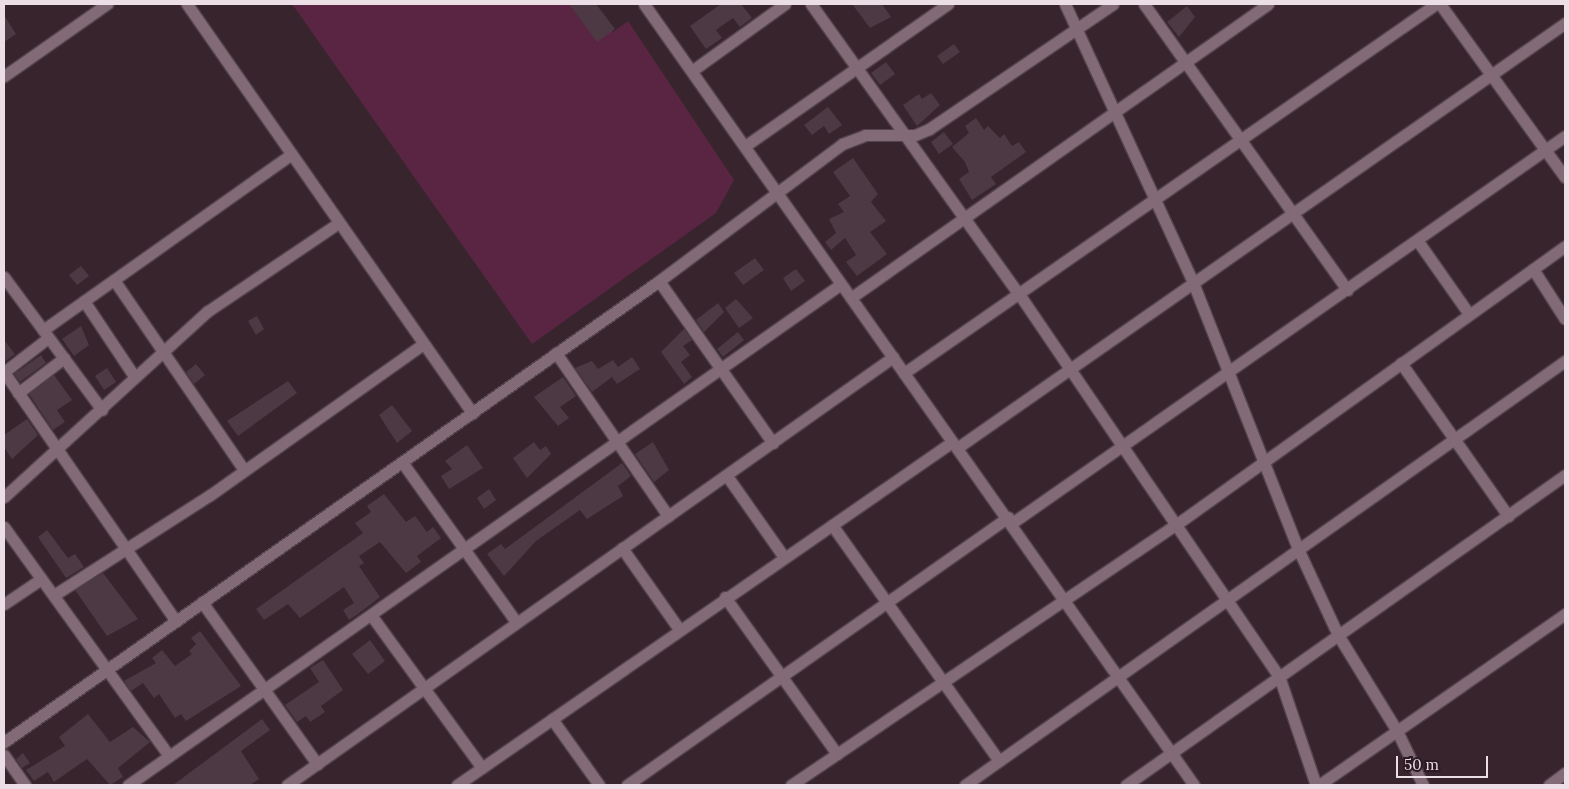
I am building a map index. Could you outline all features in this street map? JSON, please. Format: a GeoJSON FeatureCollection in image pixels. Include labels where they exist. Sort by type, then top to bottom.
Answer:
{"type":"FeatureCollection","features":[{"type":"Feature","properties":{"kind":"street"},"geometry":{"type":"LineString","coordinates":[[4,76],[107,4]]}},
{"type":"Feature","properties":{"kind":"street"},"geometry":{"type":"LineString","coordinates":[[187,4],[337,224],[472,413]]}},
{"type":"Feature","properties":{"kind":"street"},"geometry":{"type":"LineString","coordinates":[[644,4],[693,70],[841,284],[1010,520],[1064,600],[1120,676],[1194,785]]}},
{"type":"Feature","properties":{"kind":"street"},"geometry":{"type":"LineString","coordinates":[[693,70],[785,4]]}},
{"type":"Feature","properties":{"kind":"street"},"geometry":{"type":"LineString","coordinates":[[811,4],[903,135],[1019,294],[1229,599],[1279,676],[1317,785],[1565,614]]}},
{"type":"Feature","properties":{"kind":"street"},"geometry":{"type":"LineString","coordinates":[[745,146],[855,67],[948,4]]}},
{"type":"Feature","properties":{"kind":"street"},"geometry":{"type":"LineString","coordinates":[[1065,4],[1116,111],[1194,285],[1262,464],[1299,551],[1338,635],[1397,731],[1423,785]]}},
{"type":"Feature","properties":{"kind":"street"},"geometry":{"type":"LineString","coordinates":[[4,742],[472,413],[659,280],[777,191],[854,138],[903,135],[929,129],[1078,30],[1113,4]]}},
{"type":"Feature","properties":{"kind":"street"},"geometry":{"type":"LineString","coordinates":[[1144,4],[1347,290]]}},
{"type":"Feature","properties":{"kind":"street"},"geometry":{"type":"LineString","coordinates":[[852,297],[1268,4]]}},
{"type":"Feature","properties":{"kind":"street"},"geometry":{"type":"LineString","coordinates":[[904,373],[1019,294],[1154,197],[1242,140],[1436,4]]}},
{"type":"Feature","properties":{"kind":"street"},"geometry":{"type":"LineString","coordinates":[[1440,4],[1490,76],[1565,177]]}},
{"type":"Feature","properties":{"kind":"street"},"geometry":{"type":"LineString","coordinates":[[457,785],[679,628],[832,525],[1070,370],[1194,285],[1565,23]]}},
{"type":"Feature","properties":{"kind":"street"},"geometry":{"type":"LineString","coordinates":[[628,785],[886,602],[1123,447],[1227,375],[1565,136]]}},
{"type":"Feature","properties":{"kind":"street"},"geometry":{"type":"LineString","coordinates":[[176,621],[4,372],[84,301],[290,155]]}},
{"type":"Feature","properties":{"kind":"street"},"geometry":{"type":"LineString","coordinates":[[4,497],[102,410],[161,350],[208,311],[337,224]]}},
{"type":"Feature","properties":{"kind":"street"},"geometry":{"type":"LineString","coordinates":[[1417,240],[1469,314]]}},
{"type":"Feature","properties":{"kind":"street"},"geometry":{"type":"LineString","coordinates":[[791,785],[942,681],[1177,524],[1565,246]]}},
{"type":"Feature","properties":{"kind":"street"},"geometry":{"type":"LineString","coordinates":[[1533,269],[1565,319]]}},
{"type":"Feature","properties":{"kind":"street"},"geometry":{"type":"LineString","coordinates":[[4,277],[102,410]]}},
{"type":"Feature","properties":{"kind":"street"},"geometry":{"type":"LineString","coordinates":[[114,280],[244,470]]}},
{"type":"Feature","properties":{"kind":"street"},"geometry":{"type":"LineString","coordinates":[[659,280],[773,443]]}},
{"type":"Feature","properties":{"kind":"street"},"geometry":{"type":"LineString","coordinates":[[128,785],[841,284]]}},
{"type":"Feature","properties":{"kind":"street"},"geometry":{"type":"LineString","coordinates":[[84,301],[134,376]]}},
{"type":"Feature","properties":{"kind":"street"},"geometry":{"type":"LineString","coordinates":[[54,595],[244,470],[422,345]]}},
{"type":"Feature","properties":{"kind":"street"},"geometry":{"type":"LineString","coordinates":[[556,353],[668,516]]}},
{"type":"Feature","properties":{"kind":"street"},"geometry":{"type":"LineString","coordinates":[[288,785],[893,357]]}},
{"type":"Feature","properties":{"kind":"street"},"geometry":{"type":"LineString","coordinates":[[18,393],[64,358]]}},
{"type":"Feature","properties":{"kind":"street"},"geometry":{"type":"LineString","coordinates":[[964,785],[1299,551],[1565,361]]}},
{"type":"Feature","properties":{"kind":"street"},"geometry":{"type":"LineString","coordinates":[[1401,363],[1508,516]]}},
{"type":"Feature","properties":{"kind":"street"},"geometry":{"type":"LineString","coordinates":[[402,462],[516,622]]}},
{"type":"Feature","properties":{"kind":"street"},"geometry":{"type":"LineString","coordinates":[[1126,785],[1565,475]]}},
{"type":"Feature","properties":{"kind":"street"},"geometry":{"type":"LineString","coordinates":[[726,476],[784,557]]}},
{"type":"Feature","properties":{"kind":"street"},"geometry":{"type":"LineString","coordinates":[[832,525],[999,761]]}},
{"type":"Feature","properties":{"kind":"street"},"geometry":{"type":"LineString","coordinates":[[4,527],[169,756]]}},
{"type":"Feature","properties":{"kind":"street"},"geometry":{"type":"LineString","coordinates":[[622,548],[679,628]]}},
{"type":"Feature","properties":{"kind":"street"},"geometry":{"type":"LineString","coordinates":[[4,604],[41,579]]}},
{"type":"Feature","properties":{"kind":"street"},"geometry":{"type":"LineString","coordinates":[[725,597],[837,754]]}},
{"type":"Feature","properties":{"kind":"street"},"geometry":{"type":"LineString","coordinates":[[202,602],[317,764]]}},
{"type":"Feature","properties":{"kind":"street"},"geometry":{"type":"LineString","coordinates":[[371,615],[482,768]]}},
{"type":"Feature","properties":{"kind":"street"},"geometry":{"type":"LineString","coordinates":[[552,719],[599,785]]}},
{"type":"Feature","properties":{"kind":"street"},"geometry":{"type":"LineString","coordinates":[[4,755],[25,785]]}},
{"type":"Feature","properties":{"kind":"street"},"geometry":{"type":"LineString","coordinates":[[1548,785],[1565,774]]}},
{"type":"Feature","properties":{"kind":"shaded area"},"geometry":{"type":"Polygon","coordinates":[[[292,4],[593,4],[613,32],[628,21],[734,180],[716,213],[532,344],[292,4]]]}},
{"type":"Feature","properties":{"kind":"building"},"geometry":{"type":"Polygon","coordinates":[[[569,4],[596,4],[615,29],[597,42],[569,4]]]}},
{"type":"Feature","properties":{"kind":"building"},"geometry":{"type":"Polygon","coordinates":[[[721,4],[741,4],[752,18],[740,27],[733,18],[716,30],[722,38],[706,49],[690,26],[721,4]]]}},
{"type":"Feature","properties":{"kind":"building"},"geometry":{"type":"Polygon","coordinates":[[[852,4],[882,4],[891,17],[870,28],[852,4]]]}},
{"type":"Feature","properties":{"kind":"building"},"geometry":{"type":"Polygon","coordinates":[[[1187,6],[1195,17],[1179,37],[1167,22],[1187,6]]]}},
{"type":"Feature","properties":{"kind":"building"},"geometry":{"type":"Polygon","coordinates":[[[4,15],[16,34],[4,42],[4,15]]]}},
{"type":"Feature","properties":{"kind":"building"},"geometry":{"type":"Polygon","coordinates":[[[954,44],[960,52],[943,64],[937,56],[954,44]]]}},
{"type":"Feature","properties":{"kind":"building"},"geometry":{"type":"Polygon","coordinates":[[[886,62],[895,74],[880,85],[871,73],[886,62]]]}},
{"type":"Feature","properties":{"kind":"building"},"geometry":{"type":"Polygon","coordinates":[[[931,93],[940,105],[917,126],[903,105],[919,94],[922,99],[931,93]]]}},
{"type":"Feature","properties":{"kind":"building"},"geometry":{"type":"Polygon","coordinates":[[[828,107],[842,125],[829,134],[824,126],[812,135],[804,125],[828,107]]]}},
{"type":"Feature","properties":{"kind":"building"},"geometry":{"type":"Polygon","coordinates":[[[976,118],[984,130],[988,126],[1000,138],[1004,134],[1012,146],[1019,142],[1026,152],[991,177],[996,184],[972,200],[959,179],[969,172],[965,162],[952,147],[969,133],[965,126],[976,118]]]}},
{"type":"Feature","properties":{"kind":"building"},"geometry":{"type":"Polygon","coordinates":[[[944,132],[953,144],[939,154],[931,142],[944,132]]]}},
{"type":"Feature","properties":{"kind":"building"},"geometry":{"type":"Polygon","coordinates":[[[853,158],[878,194],[871,202],[886,221],[870,232],[887,254],[857,276],[846,262],[856,255],[845,238],[831,250],[825,242],[836,233],[829,219],[844,212],[838,204],[850,196],[833,172],[853,158]]]}},
{"type":"Feature","properties":{"kind":"building"},"geometry":{"type":"Polygon","coordinates":[[[755,258],[764,270],[743,285],[734,273],[755,258]]]}},
{"type":"Feature","properties":{"kind":"building"},"geometry":{"type":"Polygon","coordinates":[[[81,266],[89,276],[77,285],[69,275],[81,266]]]}},
{"type":"Feature","properties":{"kind":"building"},"geometry":{"type":"Polygon","coordinates":[[[796,269],[805,281],[791,291],[783,278],[796,269]]]}},
{"type":"Feature","properties":{"kind":"building"},"geometry":{"type":"Polygon","coordinates":[[[736,299],[753,318],[739,328],[725,308],[736,299]]]}},
{"type":"Feature","properties":{"kind":"building"},"geometry":{"type":"Polygon","coordinates":[[[718,303],[724,312],[704,332],[696,320],[718,303]]]}},
{"type":"Feature","properties":{"kind":"building"},"geometry":{"type":"Polygon","coordinates":[[[257,316],[264,329],[256,335],[248,321],[257,316]]]}},
{"type":"Feature","properties":{"kind":"building"},"geometry":{"type":"Polygon","coordinates":[[[81,326],[89,345],[74,356],[62,339],[81,326]]]}},
{"type":"Feature","properties":{"kind":"building"},"geometry":{"type":"Polygon","coordinates":[[[684,329],[692,340],[683,346],[690,355],[681,362],[692,377],[684,384],[661,352],[684,329]]]}},
{"type":"Feature","properties":{"kind":"building"},"geometry":{"type":"Polygon","coordinates":[[[738,332],[744,340],[723,357],[717,349],[738,332]]]}},
{"type":"Feature","properties":{"kind":"building"},"geometry":{"type":"Polygon","coordinates":[[[4,340],[15,354],[4,362],[4,340]]]}},
{"type":"Feature","properties":{"kind":"building"},"geometry":{"type":"Polygon","coordinates":[[[41,355],[46,363],[20,382],[14,374],[41,355]]]}},
{"type":"Feature","properties":{"kind":"building"},"geometry":{"type":"Polygon","coordinates":[[[632,357],[640,369],[617,384],[612,377],[592,392],[575,368],[592,361],[598,369],[613,360],[618,367],[632,357]]]}},
{"type":"Feature","properties":{"kind":"building"},"geometry":{"type":"Polygon","coordinates":[[[196,364],[205,375],[194,384],[186,372],[196,364]]]}},
{"type":"Feature","properties":{"kind":"building"},"geometry":{"type":"Polygon","coordinates":[[[107,368],[116,382],[104,390],[95,376],[107,368]]]}},
{"type":"Feature","properties":{"kind":"building"},"geometry":{"type":"Polygon","coordinates":[[[54,375],[72,400],[57,410],[65,422],[53,430],[29,394],[54,375]]]}},
{"type":"Feature","properties":{"kind":"building"},"geometry":{"type":"Polygon","coordinates":[[[563,377],[576,396],[560,407],[569,418],[558,426],[534,397],[563,377]]]}},
{"type":"Feature","properties":{"kind":"building"},"geometry":{"type":"Polygon","coordinates":[[[288,381],[297,393],[238,436],[227,421],[288,381]]]}},
{"type":"Feature","properties":{"kind":"building"},"geometry":{"type":"Polygon","coordinates":[[[392,405],[412,431],[397,443],[379,415],[392,405]]]}},
{"type":"Feature","properties":{"kind":"building"},"geometry":{"type":"Polygon","coordinates":[[[27,419],[38,435],[12,459],[4,447],[4,435],[27,419]]]}},
{"type":"Feature","properties":{"kind":"building"},"geometry":{"type":"Polygon","coordinates":[[[534,442],[540,450],[546,446],[551,454],[527,478],[513,458],[534,442]]]}},
{"type":"Feature","properties":{"kind":"building"},"geometry":{"type":"Polygon","coordinates":[[[653,442],[669,470],[654,482],[635,454],[653,442]]]}},
{"type":"Feature","properties":{"kind":"building"},"geometry":{"type":"Polygon","coordinates":[[[467,445],[483,468],[449,489],[441,476],[452,469],[445,461],[467,445]]]}},
{"type":"Feature","properties":{"kind":"building"},"geometry":{"type":"Polygon","coordinates":[[[622,463],[631,476],[618,486],[623,496],[587,519],[580,510],[536,541],[504,576],[487,554],[501,544],[505,549],[622,463]]]}},
{"type":"Feature","properties":{"kind":"building"},"geometry":{"type":"Polygon","coordinates":[[[489,489],[496,500],[484,509],[477,498],[489,489]]]}},
{"type":"Feature","properties":{"kind":"building"},"geometry":{"type":"Polygon","coordinates":[[[384,494],[406,522],[415,516],[427,532],[433,527],[441,538],[417,556],[421,562],[406,573],[380,542],[359,556],[364,563],[359,566],[380,597],[358,614],[349,620],[343,610],[354,603],[344,587],[300,618],[288,604],[264,620],[256,609],[363,533],[355,523],[371,512],[367,506],[384,494]]]}},
{"type":"Feature","properties":{"kind":"building"},"geometry":{"type":"Polygon","coordinates":[[[47,530],[68,558],[75,554],[84,567],[66,578],[38,537],[47,530]]]}},
{"type":"Feature","properties":{"kind":"building"},"geometry":{"type":"Polygon","coordinates":[[[103,573],[138,619],[107,636],[75,590],[103,573]]]}},
{"type":"Feature","properties":{"kind":"building"},"geometry":{"type":"Polygon","coordinates":[[[200,631],[241,686],[186,721],[181,714],[175,718],[159,694],[154,698],[143,683],[131,691],[124,681],[156,663],[152,658],[162,650],[175,666],[192,654],[189,651],[196,644],[191,638],[200,631]]]}},
{"type":"Feature","properties":{"kind":"building"},"geometry":{"type":"Polygon","coordinates":[[[370,640],[385,661],[368,674],[352,654],[370,640]]]}},
{"type":"Feature","properties":{"kind":"building"},"geometry":{"type":"Polygon","coordinates":[[[323,660],[343,690],[321,706],[325,712],[310,722],[306,716],[297,722],[285,705],[319,682],[310,668],[323,660]]]}},
{"type":"Feature","properties":{"kind":"building"},"geometry":{"type":"Polygon","coordinates":[[[88,714],[110,742],[133,727],[150,742],[118,768],[123,777],[110,785],[87,759],[54,782],[48,772],[34,781],[26,770],[65,746],[59,737],[88,714]]]}},
{"type":"Feature","properties":{"kind":"building"},"geometry":{"type":"Polygon","coordinates":[[[262,719],[270,730],[241,751],[259,779],[250,785],[173,785],[262,719]]]}},
{"type":"Feature","properties":{"kind":"building"},"geometry":{"type":"Polygon","coordinates":[[[23,753],[30,763],[22,768],[16,759],[23,753]]]}}]}
